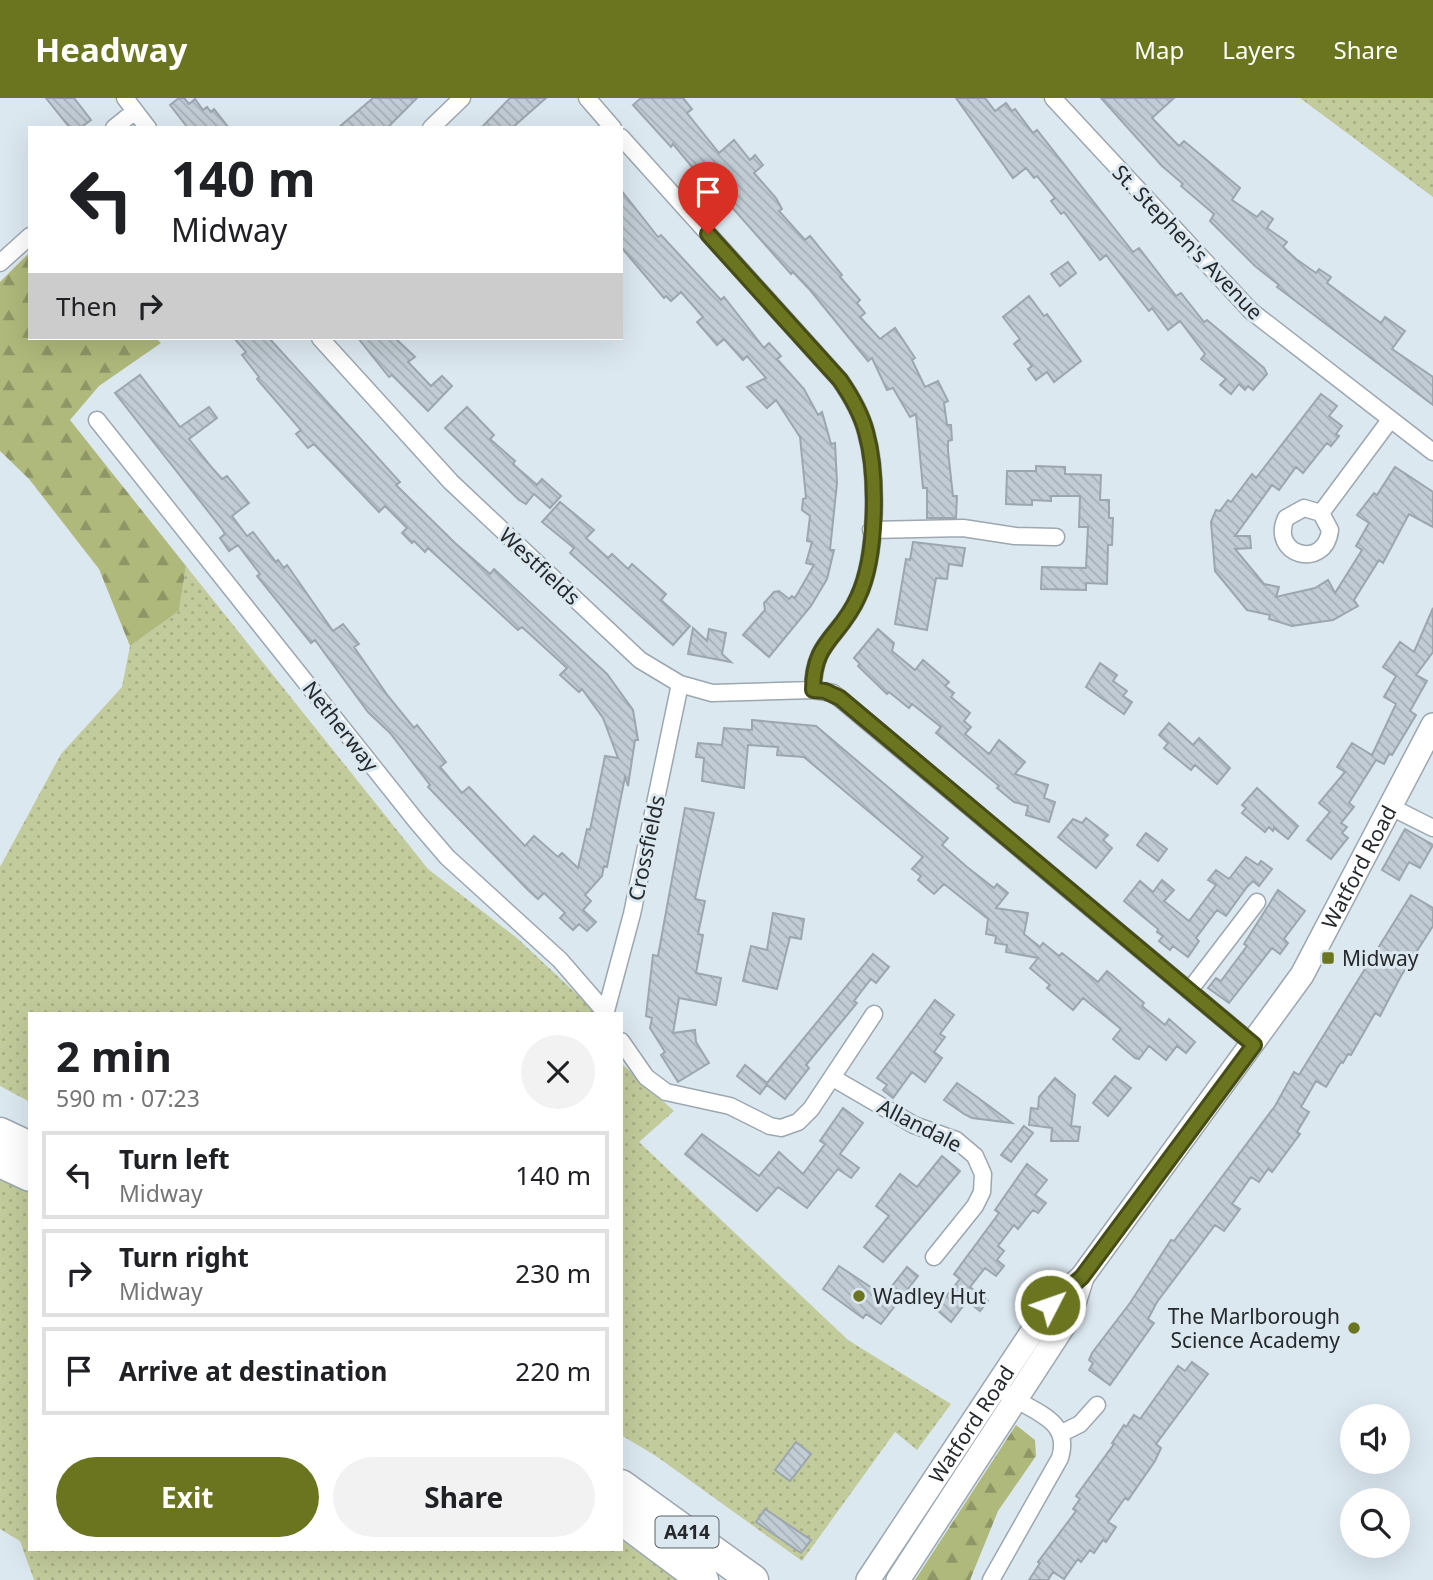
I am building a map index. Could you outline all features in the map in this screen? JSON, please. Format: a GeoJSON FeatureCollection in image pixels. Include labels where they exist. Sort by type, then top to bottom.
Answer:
{"type":"FeatureCollection","features":[{"type":"Feature","properties":{"kind":"highway"},"geometry":{"type":"LineString","coordinates":[[0,1133],[28,1146]]}},
{"type":"Feature","properties":{"kind":"highway"},"geometry":{"type":"LineString","coordinates":[[0,1161],[28,1175]]}},
{"type":"Feature","properties":{"kind":"highway","name":"A414"},"geometry":{"type":"LineString","coordinates":[[623,1486],[753,1580]]}},
{"type":"Feature","properties":{"kind":"highway","name":"A414"},"geometry":{"type":"LineString","coordinates":[[623,1520],[703,1580]]}},
{"type":"Feature","properties":{"kind":"main road","name":"Watford Road"},"geometry":{"type":"LineString","coordinates":[[869,1580],[1050,1305],[1082,1277],[1254,1045],[1302,975],[1433,725]]}},
{"type":"Feature","properties":{"kind":"main road","name":"Watford Road"},"geometry":{"type":"LineString","coordinates":[[898,1580],[1070,1316],[1082,1277]]}},
{"type":"Feature","properties":{"kind":"street"},"geometry":{"type":"LineString","coordinates":[[434,126],[461,98]]}},
{"type":"Feature","properties":{"kind":"street"},"geometry":{"type":"LineString","coordinates":[[587,98],[611,126]]}},
{"type":"Feature","properties":{"kind":"street","name":"St. Stephen's Avenue"},"geometry":{"type":"LineString","coordinates":[[1053,98],[1251,312],[1433,452]]}},
{"type":"Feature","properties":{"kind":"street"},"geometry":{"type":"LineString","coordinates":[[115,126],[130,104],[146,126]]}},
{"type":"Feature","properties":{"kind":"street"},"geometry":{"type":"LineString","coordinates":[[623,139],[840,380],[856,403],[867,433],[871,465],[871,530],[865,578],[843,624],[816,659],[813,690],[825,691],[840,698],[1254,1045]]}},
{"type":"Feature","properties":{"kind":"street"},"geometry":{"type":"LineString","coordinates":[[0,263],[28,238]]}},
{"type":"Feature","properties":{"kind":"street","name":"Westfields"},"geometry":{"type":"LineString","coordinates":[[322,340],[451,482],[640,660],[680,684],[723,694],[813,690]]}},
{"type":"Feature","properties":{"kind":"street","name":"Netherway"},"geometry":{"type":"LineString","coordinates":[[97,420],[447,857],[531,930],[606,1012]]}},
{"type":"Feature","properties":{"kind":"street"},"geometry":{"type":"LineString","coordinates":[[1321,513],[1390,420]]}},
{"type":"Feature","properties":{"kind":"street"},"geometry":{"type":"LineString","coordinates":[[871,530],[963,528],[1015,536],[1056,537]]}},
{"type":"Feature","properties":{"kind":"street","name":"Crossfields"},"geometry":{"type":"LineString","coordinates":[[606,1012],[629,926],[680,684]]}},
{"type":"Feature","properties":{"kind":"street"},"geometry":{"type":"LineString","coordinates":[[1389,806],[1433,828]]}},
{"type":"Feature","properties":{"kind":"street"},"geometry":{"type":"LineString","coordinates":[[1189,991],[1257,902]]}},
{"type":"Feature","properties":{"kind":"street"},"geometry":{"type":"LineString","coordinates":[[623,1044],[646,1077],[656,1086],[690,1098],[730,1106],[770,1126],[781,1128],[798,1122],[833,1079],[874,1014]]}},
{"type":"Feature","properties":{"kind":"street","name":"Allandale"},"geometry":{"type":"LineString","coordinates":[[833,1079],[914,1125],[956,1140],[975,1156],[983,1174],[982,1192],[975,1206],[934,1257]]}},
{"type":"Feature","properties":{"kind":"street"},"geometry":{"type":"LineString","coordinates":[[991,1580],[1060,1458],[1062,1433],[1057,1426],[997,1386]]}},
{"type":"Feature","properties":{"kind":"street"},"geometry":{"type":"LineString","coordinates":[[1062,1433],[1080,1424],[1097,1405]]}},
{"type":"Feature","properties":{"kind":"green space"},"geometry":{"type":"Polygon","coordinates":[[[1300,98],[1433,98],[1433,197],[1300,98]]]}},
{"type":"Feature","properties":{"kind":"green space"},"geometry":{"type":"Polygon","coordinates":[[[28,254],[28,340],[158,340],[161,343],[99,386],[70,420],[186,566],[179,611],[130,646],[99,569],[29,479],[0,451],[0,282],[28,254]]]}},
{"type":"Feature","properties":{"kind":"green space"},"geometry":{"type":"Polygon","coordinates":[[[186,566],[428,869],[518,939],[596,1012],[28,1012],[28,1101],[0,1086],[0,867],[61,754],[122,687],[130,646],[179,611],[186,566]]]}},
{"type":"Feature","properties":{"kind":"green space"},"geometry":{"type":"Polygon","coordinates":[[[623,1065],[674,1111],[639,1142],[848,1340],[951,1404],[917,1450],[895,1432],[802,1561],[656,1456],[623,1436],[623,1065]]]}},
{"type":"Feature","properties":{"kind":"green space"},"geometry":{"type":"Polygon","coordinates":[[[0,1177],[28,1192],[28,1551],[623,1551],[623,1541],[677,1580],[34,1580],[20,1541],[0,1529],[0,1177]]]}},
{"type":"Feature","properties":{"kind":"green space"},"geometry":{"type":"Polygon","coordinates":[[[1016,1425],[1035,1440],[1036,1456],[998,1511],[970,1580],[915,1580],[1016,1425]]]}},
{"type":"Feature","properties":{"kind":"building"},"geometry":{"type":"Polygon","coordinates":[[[46,98],[74,98],[91,120],[83,126],[68,126],[46,98]]]}},
{"type":"Feature","properties":{"kind":"building"},"geometry":{"type":"Polygon","coordinates":[[[179,98],[184,98],[189,104],[195,99],[203,110],[207,107],[211,112],[214,109],[227,126],[186,126],[170,105],[179,98]]]}},
{"type":"Feature","properties":{"kind":"building"},"geometry":{"type":"Polygon","coordinates":[[[373,98],[417,98],[389,126],[340,126],[373,98]]]}},
{"type":"Feature","properties":{"kind":"building"},"geometry":{"type":"Polygon","coordinates":[[[510,98],[546,98],[514,126],[483,126],[510,98]]]}},
{"type":"Feature","properties":{"kind":"building"},"geometry":{"type":"Polygon","coordinates":[[[641,98],[683,98],[692,109],[687,113],[719,153],[734,140],[750,160],[755,155],[763,165],[754,173],[776,198],[782,209],[779,211],[805,240],[810,236],[842,275],[840,277],[860,300],[857,303],[865,313],[860,317],[880,339],[895,328],[915,358],[912,360],[925,387],[938,381],[948,401],[944,403],[947,425],[951,425],[952,440],[948,441],[948,451],[953,496],[957,496],[956,518],[927,518],[927,488],[923,488],[916,414],[910,417],[893,388],[887,390],[872,358],[868,361],[810,290],[793,272],[791,274],[715,188],[712,191],[673,144],[671,147],[633,105],[641,98]]]}},
{"type":"Feature","properties":{"kind":"building"},"geometry":{"type":"Polygon","coordinates":[[[956,98],[985,98],[995,111],[1006,103],[1012,111],[1015,109],[1033,133],[1037,130],[1133,252],[1139,248],[1176,296],[1181,293],[1204,322],[1207,320],[1264,368],[1267,374],[1253,390],[1248,386],[1245,390],[1239,384],[1231,394],[1220,385],[1226,379],[1201,359],[1205,354],[1180,321],[1168,330],[1152,308],[1149,311],[1106,255],[1100,260],[1064,212],[1061,214],[1051,201],[1055,198],[1037,176],[1034,178],[1026,168],[1013,178],[956,98]]]}},
{"type":"Feature","properties":{"kind":"building"},"geometry":{"type":"Polygon","coordinates":[[[1101,98],[1174,98],[1152,118],[1179,146],[1184,141],[1240,188],[1232,200],[1257,217],[1262,211],[1273,219],[1267,228],[1287,242],[1283,247],[1296,259],[1316,273],[1319,269],[1331,277],[1327,283],[1381,323],[1385,317],[1405,331],[1392,349],[1433,377],[1433,405],[1277,287],[1279,285],[1255,266],[1210,221],[1214,214],[1181,186],[1183,184],[1162,166],[1101,98]]]}},
{"type":"Feature","properties":{"kind":"building"},"geometry":{"type":"Polygon","coordinates":[[[623,193],[658,237],[661,235],[721,300],[724,297],[764,348],[769,343],[781,356],[777,359],[804,389],[818,415],[822,412],[831,444],[835,443],[837,483],[830,550],[834,550],[827,579],[811,606],[769,657],[743,635],[765,610],[764,603],[774,592],[779,591],[789,599],[792,596],[795,598],[814,565],[806,563],[812,542],[807,541],[810,516],[802,510],[803,499],[806,498],[800,437],[776,400],[767,408],[747,387],[766,378],[747,356],[743,360],[724,339],[717,345],[697,322],[703,317],[681,292],[671,301],[666,296],[664,298],[623,249],[623,193]]]}},
{"type":"Feature","properties":{"kind":"building"},"geometry":{"type":"Polygon","coordinates":[[[1068,262],[1076,273],[1060,286],[1051,274],[1068,262]]]}},
{"type":"Feature","properties":{"kind":"building"},"geometry":{"type":"Polygon","coordinates":[[[1029,296],[1044,316],[1047,314],[1081,361],[1054,382],[1047,372],[1036,380],[1028,369],[1032,366],[1014,344],[1020,339],[1003,317],[1029,296]]]}},
{"type":"Feature","properties":{"kind":"building"},"geometry":{"type":"Polygon","coordinates":[[[236,340],[271,340],[400,482],[396,485],[455,543],[490,574],[494,569],[607,674],[633,710],[638,740],[635,740],[628,786],[625,777],[607,867],[604,866],[602,876],[585,895],[591,901],[583,910],[596,922],[587,931],[579,924],[573,930],[560,918],[565,913],[544,893],[538,899],[528,890],[428,787],[430,785],[390,733],[368,712],[315,640],[311,643],[257,576],[260,574],[238,545],[229,551],[220,538],[225,534],[222,529],[115,393],[140,375],[180,427],[209,407],[217,418],[189,439],[222,479],[227,476],[249,503],[232,516],[247,536],[253,532],[276,562],[278,560],[284,568],[287,565],[333,631],[343,624],[359,644],[354,647],[388,696],[414,728],[417,725],[446,762],[440,767],[462,793],[469,787],[525,846],[534,836],[558,857],[562,853],[578,868],[587,829],[590,830],[605,756],[618,758],[603,718],[582,689],[579,692],[560,675],[567,668],[522,627],[518,630],[428,548],[425,552],[414,541],[412,543],[402,533],[407,528],[385,506],[379,512],[314,444],[308,448],[296,434],[301,430],[257,379],[259,377],[242,355],[246,352],[236,340]]]}},
{"type":"Feature","properties":{"kind":"building"},"geometry":{"type":"Polygon","coordinates":[[[360,340],[397,340],[415,357],[408,362],[431,386],[442,376],[452,386],[428,411],[392,375],[389,377],[360,340]]]}},
{"type":"Feature","properties":{"kind":"building"},"geometry":{"type":"Polygon","coordinates":[[[1321,394],[1337,406],[1329,416],[1342,426],[1336,434],[1339,436],[1331,446],[1327,443],[1303,473],[1296,467],[1279,490],[1272,485],[1235,536],[1250,536],[1251,548],[1235,549],[1264,584],[1279,587],[1276,597],[1315,588],[1328,580],[1335,593],[1362,550],[1356,546],[1369,523],[1357,515],[1374,493],[1377,495],[1395,467],[1433,492],[1433,527],[1409,514],[1383,563],[1379,560],[1354,600],[1358,606],[1333,620],[1292,626],[1269,619],[1270,615],[1247,610],[1215,571],[1211,522],[1216,510],[1220,511],[1228,500],[1231,502],[1252,474],[1256,478],[1321,394]]]}},
{"type":"Feature","properties":{"kind":"building"},"geometry":{"type":"Polygon","coordinates":[[[467,407],[494,435],[490,439],[515,461],[513,464],[537,485],[542,479],[561,496],[550,508],[534,494],[526,504],[519,500],[445,428],[467,407]]]}},
{"type":"Feature","properties":{"kind":"building"},"geometry":{"type":"Polygon","coordinates":[[[1036,466],[1065,467],[1065,474],[1101,475],[1100,500],[1109,500],[1109,518],[1113,518],[1112,545],[1108,545],[1107,584],[1086,583],[1086,590],[1041,589],[1042,567],[1086,568],[1088,527],[1079,527],[1080,496],[1051,496],[1051,501],[1032,500],[1032,505],[1006,504],[1007,471],[1036,471],[1036,466]]]}},
{"type":"Feature","properties":{"kind":"building"},"geometry":{"type":"Polygon","coordinates":[[[560,502],[594,530],[586,538],[608,558],[612,554],[628,569],[632,564],[666,594],[661,600],[690,626],[673,645],[570,553],[574,548],[542,522],[560,502]]]}},
{"type":"Feature","properties":{"kind":"building"},"geometry":{"type":"Polygon","coordinates":[[[913,542],[965,548],[962,566],[949,564],[947,579],[936,578],[927,630],[895,624],[906,559],[910,560],[913,542]]]}},
{"type":"Feature","properties":{"kind":"building"},"geometry":{"type":"Polygon","coordinates":[[[1433,608],[1433,652],[1416,675],[1427,681],[1410,711],[1416,715],[1392,755],[1389,754],[1384,764],[1376,760],[1349,803],[1354,807],[1341,823],[1347,827],[1342,833],[1348,838],[1331,859],[1307,840],[1330,812],[1319,803],[1345,772],[1337,767],[1352,743],[1372,755],[1396,704],[1384,697],[1396,676],[1383,667],[1400,642],[1414,652],[1433,608]]]}},
{"type":"Feature","properties":{"kind":"building"},"geometry":{"type":"Polygon","coordinates":[[[693,628],[707,641],[709,629],[726,633],[722,654],[731,662],[688,654],[693,628]]]}},
{"type":"Feature","properties":{"kind":"building"},"geometry":{"type":"Polygon","coordinates":[[[878,629],[894,643],[892,651],[915,670],[923,660],[949,682],[945,686],[954,693],[951,697],[970,713],[964,721],[971,727],[965,734],[989,754],[999,740],[1025,762],[1015,774],[1048,785],[1044,798],[1055,802],[1049,822],[1026,815],[1028,806],[1014,802],[936,733],[941,727],[912,704],[909,708],[889,692],[887,694],[858,666],[860,664],[854,658],[878,629]]]}},
{"type":"Feature","properties":{"kind":"building"},"geometry":{"type":"Polygon","coordinates":[[[1100,663],[1117,675],[1113,681],[1127,691],[1123,696],[1132,702],[1124,714],[1086,687],[1100,663]]]}},
{"type":"Feature","properties":{"kind":"building"},"geometry":{"type":"Polygon","coordinates":[[[752,720],[816,726],[948,838],[942,845],[967,867],[994,888],[997,884],[1008,893],[996,908],[1028,913],[1024,934],[1040,947],[1043,943],[1059,956],[1062,953],[1098,982],[1107,971],[1165,1025],[1169,1019],[1195,1042],[1186,1053],[1177,1046],[1166,1060],[1149,1046],[1139,1059],[1135,1058],[1113,1039],[1121,1029],[1083,998],[1073,1010],[1047,988],[1050,985],[1030,968],[1038,958],[1006,952],[1007,945],[995,943],[996,936],[986,934],[988,919],[944,884],[934,894],[918,880],[921,876],[912,869],[923,857],[804,757],[777,755],[778,747],[748,745],[744,788],[702,781],[704,758],[696,757],[698,743],[722,745],[724,728],[752,730],[752,720]]]}},
{"type":"Feature","properties":{"kind":"building"},"geometry":{"type":"Polygon","coordinates":[[[1169,723],[1193,745],[1199,738],[1230,768],[1217,784],[1195,765],[1191,770],[1164,748],[1168,743],[1159,735],[1169,723]]]}},
{"type":"Feature","properties":{"kind":"building"},"geometry":{"type":"Polygon","coordinates":[[[1257,788],[1298,826],[1288,839],[1274,828],[1273,831],[1269,827],[1265,832],[1242,813],[1246,808],[1242,805],[1257,788]]]}},
{"type":"Feature","properties":{"kind":"building"},"geometry":{"type":"Polygon","coordinates":[[[685,808],[714,813],[695,899],[705,901],[698,934],[703,935],[696,973],[721,978],[716,1005],[679,998],[673,1033],[695,1030],[696,1042],[709,1063],[678,1082],[661,1055],[665,1052],[650,1028],[652,1018],[646,1016],[653,955],[658,956],[685,808]]]}},
{"type":"Feature","properties":{"kind":"building"},"geometry":{"type":"Polygon","coordinates":[[[1086,818],[1108,835],[1103,840],[1112,848],[1096,868],[1058,837],[1073,819],[1082,823],[1086,818]]]}},
{"type":"Feature","properties":{"kind":"building"},"geometry":{"type":"Polygon","coordinates":[[[1405,829],[1433,845],[1420,868],[1409,862],[1399,880],[1382,870],[1405,829]]]}},
{"type":"Feature","properties":{"kind":"building"},"geometry":{"type":"Polygon","coordinates":[[[1146,833],[1167,849],[1158,861],[1137,845],[1146,833]]]}},
{"type":"Feature","properties":{"kind":"building"},"geometry":{"type":"Polygon","coordinates":[[[1246,857],[1258,865],[1261,861],[1272,869],[1259,886],[1253,881],[1247,887],[1226,916],[1217,910],[1196,938],[1199,941],[1188,957],[1173,946],[1170,950],[1159,941],[1163,936],[1157,932],[1158,929],[1124,901],[1140,881],[1153,892],[1162,880],[1174,890],[1164,901],[1189,921],[1216,885],[1208,880],[1216,870],[1229,879],[1246,857]]]}},
{"type":"Feature","properties":{"kind":"building"},"geometry":{"type":"Polygon","coordinates":[[[1278,890],[1305,911],[1284,939],[1288,943],[1280,954],[1272,948],[1229,1003],[1208,988],[1216,978],[1221,981],[1247,946],[1244,944],[1278,890]]]}},
{"type":"Feature","properties":{"kind":"building"},"geometry":{"type":"Polygon","coordinates":[[[1411,895],[1433,908],[1433,926],[1401,976],[1380,1016],[1375,1013],[1351,1055],[1348,1054],[1343,1063],[1341,1062],[1326,1087],[1316,1081],[1301,1107],[1309,1112],[1297,1132],[1300,1134],[1272,1172],[1268,1169],[1259,1182],[1251,1177],[1232,1204],[1240,1209],[1224,1231],[1215,1225],[1157,1302],[1148,1319],[1154,1323],[1110,1385],[1089,1370],[1093,1363],[1089,1360],[1092,1353],[1130,1303],[1171,1240],[1174,1241],[1275,1106],[1294,1072],[1299,1075],[1411,895]]]}},
{"type":"Feature","properties":{"kind":"building"},"geometry":{"type":"Polygon","coordinates":[[[773,913],[804,919],[801,939],[790,937],[777,989],[743,981],[751,946],[767,950],[773,913]]]}},
{"type":"Feature","properties":{"kind":"building"},"geometry":{"type":"Polygon","coordinates":[[[873,954],[889,967],[876,983],[871,979],[854,1001],[857,1003],[806,1065],[809,1068],[785,1099],[767,1085],[760,1094],[737,1076],[745,1065],[767,1083],[873,954]]]}},
{"type":"Feature","properties":{"kind":"building"},"geometry":{"type":"Polygon","coordinates":[[[935,1000],[954,1015],[940,1034],[945,1037],[934,1052],[942,1058],[925,1082],[912,1072],[893,1098],[883,1090],[887,1085],[877,1078],[935,1000]]]}},
{"type":"Feature","properties":{"kind":"building"},"geometry":{"type":"Polygon","coordinates":[[[1115,1076],[1131,1088],[1108,1116],[1093,1103],[1115,1076]]]}},
{"type":"Feature","properties":{"kind":"building"},"geometry":{"type":"Polygon","coordinates":[[[1055,1078],[1075,1095],[1071,1126],[1080,1127],[1078,1141],[1051,1141],[1052,1128],[1029,1125],[1031,1108],[1038,1109],[1039,1097],[1055,1078]]]}},
{"type":"Feature","properties":{"kind":"building"},"geometry":{"type":"Polygon","coordinates":[[[957,1083],[1012,1123],[972,1118],[944,1100],[957,1083]]]}},
{"type":"Feature","properties":{"kind":"building"},"geometry":{"type":"Polygon","coordinates":[[[843,1108],[863,1123],[840,1154],[859,1168],[851,1178],[838,1169],[807,1208],[778,1187],[757,1211],[685,1154],[702,1134],[759,1176],[779,1152],[803,1174],[825,1144],[820,1141],[843,1108]]]}},
{"type":"Feature","properties":{"kind":"building"},"geometry":{"type":"Polygon","coordinates":[[[1024,1126],[1033,1133],[1011,1162],[1001,1155],[1024,1126]]]}},
{"type":"Feature","properties":{"kind":"building"},"geometry":{"type":"Polygon","coordinates":[[[942,1156],[960,1171],[883,1262],[864,1247],[889,1216],[876,1206],[900,1174],[917,1187],[942,1156]]]}},
{"type":"Feature","properties":{"kind":"building"},"geometry":{"type":"Polygon","coordinates":[[[1027,1164],[1047,1180],[1035,1195],[1046,1203],[1038,1213],[1033,1210],[1018,1229],[1014,1225],[998,1246],[1004,1251],[997,1260],[1004,1266],[996,1276],[985,1268],[970,1287],[988,1301],[980,1311],[967,1301],[951,1322],[936,1309],[960,1279],[954,1274],[999,1213],[995,1210],[1027,1164]]]}},
{"type":"Feature","properties":{"kind":"building","name":"Wadley Hut"},"geometry":{"type":"Polygon","coordinates":[[[839,1266],[884,1296],[907,1267],[918,1276],[881,1324],[866,1314],[863,1318],[823,1289],[839,1266]]]}},
{"type":"Feature","properties":{"kind":"building"},"geometry":{"type":"Polygon","coordinates":[[[1192,1362],[1208,1374],[1156,1444],[1161,1448],[1155,1461],[1128,1500],[1125,1498],[1108,1522],[1116,1527],[1106,1542],[1103,1540],[1094,1553],[1090,1550],[1081,1562],[1078,1559],[1064,1579],[1053,1572],[1048,1580],[1029,1580],[1040,1563],[1038,1562],[1076,1511],[1073,1509],[1080,1499],[1076,1496],[1114,1444],[1112,1443],[1124,1425],[1126,1427],[1134,1415],[1140,1419],[1178,1366],[1185,1371],[1192,1362]]]}},
{"type":"Feature","properties":{"kind":"building"},"geometry":{"type":"Polygon","coordinates":[[[796,1442],[811,1454],[790,1481],[775,1470],[796,1442]]]}},
{"type":"Feature","properties":{"kind":"building"},"geometry":{"type":"Polygon","coordinates":[[[765,1509],[811,1540],[801,1553],[756,1522],[765,1509]]]}},
{"type":"Feature","properties":{"kind":"place","name":"Midway"},"geometry":{"type":"Point","coordinates":[1328,958]}},
{"type":"Feature","properties":{"kind":"place","name":"Wadley Hut"},"geometry":{"type":"Point","coordinates":[859,1296]}},
{"type":"Feature","properties":{"kind":"place","name":"The Marlborough Science Academy"},"geometry":{"type":"Point","coordinates":[1354,1328]}},
{"type":"Feature","properties":{"kind":"route"},"geometry":{"type":"LineString","coordinates":[[708,234],[840,380],[856,403],[867,433],[872,496],[870,553],[865,578],[858,598],[843,624],[816,659],[813,666],[813,690],[833,693],[840,698],[1254,1045],[1082,1277],[1050,1305]]}}]}
